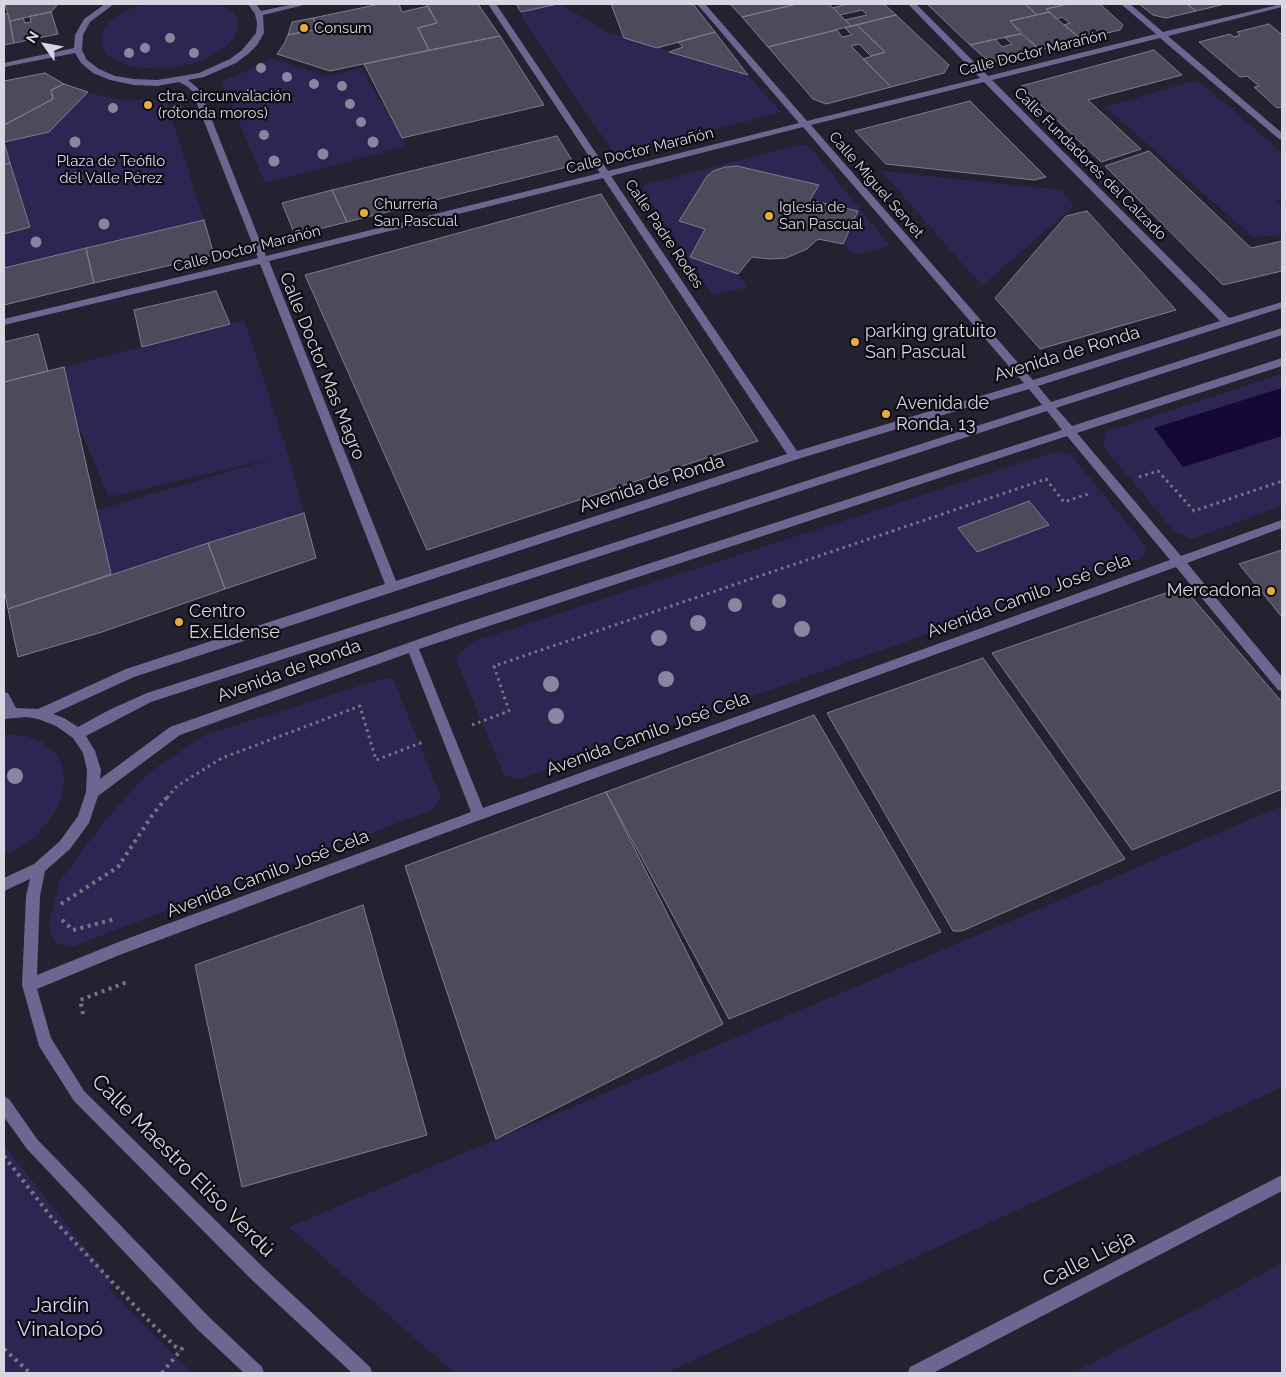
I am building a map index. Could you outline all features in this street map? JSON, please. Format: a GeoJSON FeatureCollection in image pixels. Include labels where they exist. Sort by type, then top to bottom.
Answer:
{"type":"FeatureCollection","features":[{"type":"Feature","properties":{"kind":"street"},"geometry":{"type":"LineString","coordinates":[[110,4],[87,21],[79,36],[78,50],[84,61],[113,78],[134,82],[158,83],[182,80],[218,69],[245,52],[260,33],[261,23],[259,14],[252,4]]}},
{"type":"Feature","properties":{"kind":"street"},"geometry":{"type":"LineString","coordinates":[[259,14],[304,4]]}},
{"type":"Feature","properties":{"kind":"street","name":"Calle Padre Rodes"},"geometry":{"type":"LineString","coordinates":[[492,4],[794,456]]}},
{"type":"Feature","properties":{"kind":"street","name":"Calle Miguel Servet"},"geometry":{"type":"LineString","coordinates":[[701,4],[1049,407],[1282,686]]}},
{"type":"Feature","properties":{"kind":"street","name":"Calle Fundadores del Calzado"},"geometry":{"type":"LineString","coordinates":[[912,4],[1228,322]]}},
{"type":"Feature","properties":{"kind":"street"},"geometry":{"type":"LineString","coordinates":[[1125,4],[1282,137]]}},
{"type":"Feature","properties":{"kind":"street","name":"Calle Doctor Marañón"},"geometry":{"type":"LineString","coordinates":[[4,322],[262,260],[987,79],[1162,35],[1265,6],[1282,5]]}},
{"type":"Feature","properties":{"kind":"street"},"geometry":{"type":"LineString","coordinates":[[4,65],[78,50]]}},
{"type":"Feature","properties":{"kind":"street","name":"Calle Doctor Mas Magro"},"geometry":{"type":"LineString","coordinates":[[182,80],[196,90],[392,586]]}},
{"type":"Feature","properties":{"kind":"street","name":"Avenida de Ronda"},"geometry":{"type":"LineString","coordinates":[[39,714],[130,673],[392,586],[794,456],[1030,385],[1282,305]]}},
{"type":"Feature","properties":{"kind":"street","name":"Avenida de Ronda"},"geometry":{"type":"LineString","coordinates":[[78,734],[113,714],[147,698],[1282,331]]}},
{"type":"Feature","properties":{"kind":"street","name":"Avenida de Ronda"},"geometry":{"type":"LineString","coordinates":[[93,792],[175,731],[412,646],[1282,362]]}},
{"type":"Feature","properties":{"kind":"street","name":"Avenida Camilo José Cela"},"geometry":{"type":"LineString","coordinates":[[29,985],[130,945],[479,815],[1282,524]]}},
{"type":"Feature","properties":{"kind":"street"},"geometry":{"type":"LineString","coordinates":[[412,646],[479,815]]}},
{"type":"Feature","properties":{"kind":"street"},"geometry":{"type":"LineString","coordinates":[[4,697],[8,713],[39,714],[60,722],[78,734],[89,751],[94,770],[93,792],[84,819],[65,845],[39,868],[4,885]]}},
{"type":"Feature","properties":{"kind":"street","name":"Calle Maestro Eliso Verdú"},"geometry":{"type":"LineString","coordinates":[[39,868],[33,896],[29,985],[44,1041],[79,1096],[258,1275],[364,1373]]}},
{"type":"Feature","properties":{"kind":"street"},"geometry":{"type":"LineString","coordinates":[[4,1104],[32,1144],[203,1323],[256,1373]]}},
{"type":"Feature","properties":{"kind":"street","name":"Calle Lieja"},"geometry":{"type":"LineString","coordinates":[[916,1373],[1282,1182]]}},
{"type":"Feature","properties":{"kind":"path"},"geometry":{"type":"LineString","coordinates":[[115,919],[73,930],[62,922],[61,902],[118,867],[153,814],[177,786],[222,758],[360,706],[376,760],[508,711],[494,666],[1046,479],[1064,502],[1158,471],[1194,511],[1282,481]]}},
{"type":"Feature","properties":{"kind":"path"},"geometry":{"type":"LineString","coordinates":[[83,1014],[80,1000],[127,982]]}},
{"type":"Feature","properties":{"kind":"path"},"geometry":{"type":"LineString","coordinates":[[4,1156],[52,1218],[150,1322],[180,1351]]}},
{"type":"Feature","properties":{"kind":"path"},"geometry":{"type":"LineString","coordinates":[[162,1373],[203,1323]]}},
{"type":"Feature","properties":{"kind":"path"},"geometry":{"type":"LineString","coordinates":[[4,1349],[30,1373]]}},
{"type":"Feature","properties":{"kind":"green space"},"geometry":{"type":"Polygon","coordinates":[[[141,4],[221,4],[233,12],[238,20],[238,29],[234,38],[226,47],[199,62],[165,69],[132,67],[108,56],[103,48],[101,39],[104,30],[111,21],[121,13],[141,4]]]}},
{"type":"Feature","properties":{"kind":"green space"},"geometry":{"type":"Polygon","coordinates":[[[561,4],[604,31],[748,75],[781,112],[616,156],[523,19],[521,12],[561,4]]]}},
{"type":"Feature","properties":{"kind":"green space"},"geometry":{"type":"Polygon","coordinates":[[[271,58],[327,76],[361,68],[407,146],[265,183],[221,81],[247,71],[271,58]]]}},
{"type":"Feature","properties":{"kind":"green space"},"geometry":{"type":"Polygon","coordinates":[[[1197,80],[1282,152],[1282,198],[1276,200],[1282,206],[1282,235],[1253,237],[1105,107],[1197,80]]]}},
{"type":"Feature","properties":{"kind":"green space","name":"Plaza de Teófilo del Valle Pérez"},"geometry":{"type":"Polygon","coordinates":[[[88,92],[113,99],[166,100],[204,220],[4,268],[4,234],[30,227],[4,142],[49,132],[88,92]]]}},
{"type":"Feature","properties":{"kind":"green space"},"geometry":{"type":"Polygon","coordinates":[[[798,145],[809,146],[890,246],[853,255],[843,244],[858,211],[810,200],[819,185],[737,166],[679,221],[705,229],[690,257],[738,274],[747,287],[713,295],[643,191],[644,185],[798,145]]]}},
{"type":"Feature","properties":{"kind":"green space"},"geometry":{"type":"Polygon","coordinates":[[[881,171],[1062,190],[1074,206],[982,286],[881,171]]]}},
{"type":"Feature","properties":{"kind":"green space"},"geometry":{"type":"Polygon","coordinates":[[[244,320],[288,454],[304,513],[111,574],[97,510],[275,458],[109,497],[75,417],[64,367],[244,320]]]}},
{"type":"Feature","properties":{"kind":"green space"},"geometry":{"type":"Polygon","coordinates":[[[1282,374],[1282,506],[1191,539],[1173,530],[1103,446],[1106,432],[1282,374]]]}},
{"type":"Feature","properties":{"kind":"green space"},"geometry":{"type":"Polygon","coordinates":[[[1058,451],[1071,455],[1148,549],[1141,558],[519,779],[504,775],[455,657],[474,641],[1058,451]]]}},
{"type":"Feature","properties":{"kind":"green space"},"geometry":{"type":"Polygon","coordinates":[[[385,678],[393,679],[441,797],[432,810],[71,947],[54,942],[49,925],[60,881],[103,823],[147,774],[205,735],[385,678]]]}},
{"type":"Feature","properties":{"kind":"green space"},"geometry":{"type":"Polygon","coordinates":[[[4,734],[26,736],[42,742],[55,753],[63,767],[64,784],[60,802],[50,820],[35,837],[16,850],[4,855],[4,734]]]}},
{"type":"Feature","properties":{"kind":"green space"},"geometry":{"type":"Polygon","coordinates":[[[1282,806],[1282,1087],[666,1373],[454,1373],[289,1227],[1282,806]]]}},
{"type":"Feature","properties":{"kind":"green space","name":"Jardín Vinalopó"},"geometry":{"type":"Polygon","coordinates":[[[4,1145],[113,1283],[108,1287],[192,1373],[4,1373],[4,1145]]]}},
{"type":"Feature","properties":{"kind":"green space"},"geometry":{"type":"Polygon","coordinates":[[[1282,1263],[1282,1373],[1073,1373],[1225,1294],[1282,1263]]]}},
{"type":"Feature","properties":{"kind":"shaded area"},"geometry":{"type":"Polygon","coordinates":[[[1282,388],[1282,436],[1183,467],[1154,428],[1282,388]]]}},
{"type":"Feature","properties":{"kind":"building"},"geometry":{"type":"Polygon","coordinates":[[[5,4],[58,4],[51,12],[10,21],[5,4]]]}},
{"type":"Feature","properties":{"kind":"building"},"geometry":{"type":"Polygon","coordinates":[[[380,4],[399,4],[402,12],[428,6],[437,23],[418,28],[429,50],[330,71],[277,54],[288,35],[318,29],[313,18],[380,4]]]}},
{"type":"Feature","properties":{"kind":"building"},"geometry":{"type":"Polygon","coordinates":[[[426,4],[478,4],[500,36],[429,50],[418,28],[437,23],[426,4]]]}},
{"type":"Feature","properties":{"kind":"building"},"geometry":{"type":"Polygon","coordinates":[[[516,4],[558,4],[521,12],[516,4]]]}},
{"type":"Feature","properties":{"kind":"building"},"geometry":{"type":"Polygon","coordinates":[[[611,4],[693,4],[715,32],[657,48],[624,38],[611,4]]]}},
{"type":"Feature","properties":{"kind":"building"},"geometry":{"type":"Polygon","coordinates":[[[730,4],[797,4],[742,17],[730,4]]]}},
{"type":"Feature","properties":{"kind":"building"},"geometry":{"type":"Polygon","coordinates":[[[797,4],[829,4],[851,26],[768,47],[742,17],[797,4]]]}},
{"type":"Feature","properties":{"kind":"building"},"geometry":{"type":"Polygon","coordinates":[[[847,4],[884,4],[896,15],[851,26],[845,20],[867,15],[862,10],[840,15],[833,8],[847,4]]]}},
{"type":"Feature","properties":{"kind":"building"},"geometry":{"type":"Polygon","coordinates":[[[927,4],[1025,4],[1037,15],[1010,21],[1021,34],[970,45],[927,4]]]}},
{"type":"Feature","properties":{"kind":"building"},"geometry":{"type":"Polygon","coordinates":[[[1025,4],[1068,4],[1046,9],[1049,12],[1037,15],[1025,4]]]}},
{"type":"Feature","properties":{"kind":"building"},"geometry":{"type":"Polygon","coordinates":[[[1068,4],[1100,4],[1123,25],[1120,30],[1081,39],[1064,25],[1070,23],[1062,17],[1057,19],[1046,9],[1068,4]]]}},
{"type":"Feature","properties":{"kind":"building"},"geometry":{"type":"Polygon","coordinates":[[[1139,4],[1187,4],[1196,11],[1166,18],[1153,15],[1139,4]]]}},
{"type":"Feature","properties":{"kind":"building"},"geometry":{"type":"Polygon","coordinates":[[[1187,4],[1225,4],[1196,11],[1187,4]]]}},
{"type":"Feature","properties":{"kind":"building"},"geometry":{"type":"Polygon","coordinates":[[[51,12],[58,34],[14,43],[10,21],[23,18],[25,23],[31,22],[30,16],[51,12]]]}},
{"type":"Feature","properties":{"kind":"building"},"geometry":{"type":"Polygon","coordinates":[[[1049,12],[1081,39],[1040,50],[1010,21],[1049,12]]]}},
{"type":"Feature","properties":{"kind":"building"},"geometry":{"type":"Polygon","coordinates":[[[4,14],[8,14],[14,43],[4,45],[4,14]]]}},
{"type":"Feature","properties":{"kind":"building"},"geometry":{"type":"Polygon","coordinates":[[[896,15],[949,65],[944,73],[891,87],[863,59],[885,52],[857,25],[896,15]]]}},
{"type":"Feature","properties":{"kind":"building","name":"Consum"},"geometry":{"type":"Polygon","coordinates":[[[313,18],[318,29],[288,35],[292,22],[313,18]]]}},
{"type":"Feature","properties":{"kind":"building"},"geometry":{"type":"Polygon","coordinates":[[[1269,24],[1282,35],[1282,107],[1277,108],[1254,87],[1259,86],[1247,76],[1240,77],[1199,42],[1230,34],[1234,37],[1240,35],[1237,32],[1269,24]]]}},
{"type":"Feature","properties":{"kind":"building"},"geometry":{"type":"Polygon","coordinates":[[[857,25],[885,52],[871,56],[859,44],[851,46],[891,87],[826,104],[813,99],[768,47],[837,30],[842,37],[852,35],[845,28],[857,25]]]}},
{"type":"Feature","properties":{"kind":"building"},"geometry":{"type":"Polygon","coordinates":[[[715,32],[748,75],[669,52],[683,47],[678,42],[715,32]]]}},
{"type":"Feature","properties":{"kind":"building"},"geometry":{"type":"Polygon","coordinates":[[[1021,34],[1040,50],[994,62],[985,58],[970,45],[995,39],[1002,47],[1012,44],[1004,37],[1021,34]]]}},
{"type":"Feature","properties":{"kind":"building"},"geometry":{"type":"Polygon","coordinates":[[[500,36],[544,105],[402,138],[364,64],[500,36]]]}},
{"type":"Feature","properties":{"kind":"building"},"geometry":{"type":"Polygon","coordinates":[[[1154,50],[1182,75],[1088,100],[1141,149],[1101,162],[1021,86],[1154,50]]]}},
{"type":"Feature","properties":{"kind":"building"},"geometry":{"type":"Polygon","coordinates":[[[45,73],[64,84],[51,90],[53,99],[4,125],[4,81],[45,73]]]}},
{"type":"Feature","properties":{"kind":"building"},"geometry":{"type":"Polygon","coordinates":[[[64,84],[88,92],[49,132],[4,142],[4,125],[53,99],[51,90],[64,84]]]}},
{"type":"Feature","properties":{"kind":"building"},"geometry":{"type":"Polygon","coordinates":[[[970,101],[1046,177],[1034,180],[886,164],[855,131],[970,101]]]}},
{"type":"Feature","properties":{"kind":"building"},"geometry":{"type":"Polygon","coordinates":[[[557,136],[575,165],[347,222],[332,190],[557,136]]]}},
{"type":"Feature","properties":{"kind":"building"},"geometry":{"type":"Polygon","coordinates":[[[4,142],[10,163],[4,165],[4,142]]]}},
{"type":"Feature","properties":{"kind":"building"},"geometry":{"type":"Polygon","coordinates":[[[1149,151],[1251,248],[1282,241],[1282,271],[1223,285],[1105,166],[1149,151]]]}},
{"type":"Feature","properties":{"kind":"building"},"geometry":{"type":"Polygon","coordinates":[[[10,163],[30,227],[4,234],[4,165],[10,163]]]}},
{"type":"Feature","properties":{"kind":"building","name":"Iglesia de San Pascual"},"geometry":{"type":"Polygon","coordinates":[[[737,166],[819,185],[810,200],[858,211],[843,244],[818,239],[807,249],[786,258],[752,257],[738,274],[690,257],[705,229],[679,221],[707,176],[713,171],[725,167],[737,166]]]}},
{"type":"Feature","properties":{"kind":"building"},"geometry":{"type":"Polygon","coordinates":[[[332,190],[347,222],[295,235],[282,203],[332,190]]]}},
{"type":"Feature","properties":{"kind":"building"},"geometry":{"type":"Polygon","coordinates":[[[601,194],[758,441],[427,550],[305,275],[601,194]]]}},
{"type":"Feature","properties":{"kind":"building"},"geometry":{"type":"Polygon","coordinates":[[[1087,211],[1176,310],[1040,349],[995,298],[1066,216],[1087,211]]]}},
{"type":"Feature","properties":{"kind":"building"},"geometry":{"type":"Polygon","coordinates":[[[204,220],[214,255],[94,283],[86,248],[204,220]]]}},
{"type":"Feature","properties":{"kind":"building"},"geometry":{"type":"Polygon","coordinates":[[[86,248],[94,283],[4,305],[4,268],[86,248]]]}},
{"type":"Feature","properties":{"kind":"building"},"geometry":{"type":"Polygon","coordinates":[[[216,291],[230,324],[142,347],[134,310],[216,291]]]}},
{"type":"Feature","properties":{"kind":"building"},"geometry":{"type":"Polygon","coordinates":[[[38,334],[48,371],[4,382],[4,342],[38,334]]]}},
{"type":"Feature","properties":{"kind":"building"},"geometry":{"type":"Polygon","coordinates":[[[64,367],[111,574],[8,609],[4,589],[4,382],[64,367]]]}},
{"type":"Feature","properties":{"kind":"building"},"geometry":{"type":"Polygon","coordinates":[[[1029,501],[1049,525],[977,552],[958,528],[1029,501]]]}},
{"type":"Feature","properties":{"kind":"building"},"geometry":{"type":"Polygon","coordinates":[[[304,513],[316,558],[225,589],[208,543],[304,513]]]}},
{"type":"Feature","properties":{"kind":"building"},"geometry":{"type":"Polygon","coordinates":[[[208,543],[225,589],[102,632],[18,657],[8,609],[208,543]]]}},
{"type":"Feature","properties":{"kind":"building","name":"Mercadona"},"geometry":{"type":"Polygon","coordinates":[[[1282,550],[1282,617],[1239,564],[1282,550]]]}},
{"type":"Feature","properties":{"kind":"building"},"geometry":{"type":"Polygon","coordinates":[[[1183,587],[1282,702],[1282,789],[1132,850],[992,653],[1183,587]]]}},
{"type":"Feature","properties":{"kind":"building"},"geometry":{"type":"Polygon","coordinates":[[[983,658],[1125,859],[962,931],[953,931],[827,713],[983,658]]]}},
{"type":"Feature","properties":{"kind":"building"},"geometry":{"type":"Polygon","coordinates":[[[814,715],[941,932],[729,1019],[606,792],[814,715]]]}},
{"type":"Feature","properties":{"kind":"building"},"geometry":{"type":"Polygon","coordinates":[[[606,792],[723,1024],[496,1139],[405,866],[606,792]]]}},
{"type":"Feature","properties":{"kind":"building"},"geometry":{"type":"Polygon","coordinates":[[[363,905],[427,1135],[242,1187],[195,965],[363,905]]]}},
{"type":"Feature","properties":{"kind":"place","name":"Consum"},"geometry":{"type":"Point","coordinates":[304,28]}},
{"type":"Feature","properties":{"kind":"place","name":"ctra. circunvalación (rotonda moros)"},"geometry":{"type":"Point","coordinates":[148,105]}},
{"type":"Feature","properties":{"kind":"place","name":"Churrería San Pascual"},"geometry":{"type":"Point","coordinates":[364,213]}},
{"type":"Feature","properties":{"kind":"place","name":"Iglesia de San Pascual"},"geometry":{"type":"Point","coordinates":[769,216]}},
{"type":"Feature","properties":{"kind":"place","name":"parking gratuito San Pascual"},"geometry":{"type":"Point","coordinates":[855,342]}},
{"type":"Feature","properties":{"kind":"place","name":"Avenida de Ronda, 13"},"geometry":{"type":"Point","coordinates":[886,414]}},
{"type":"Feature","properties":{"kind":"place","name":"Mercadona"},"geometry":{"type":"Point","coordinates":[1271,591]}},
{"type":"Feature","properties":{"kind":"place","name":"Centro Ex.Eldense"},"geometry":{"type":"Point","coordinates":[179,622]}}]}
